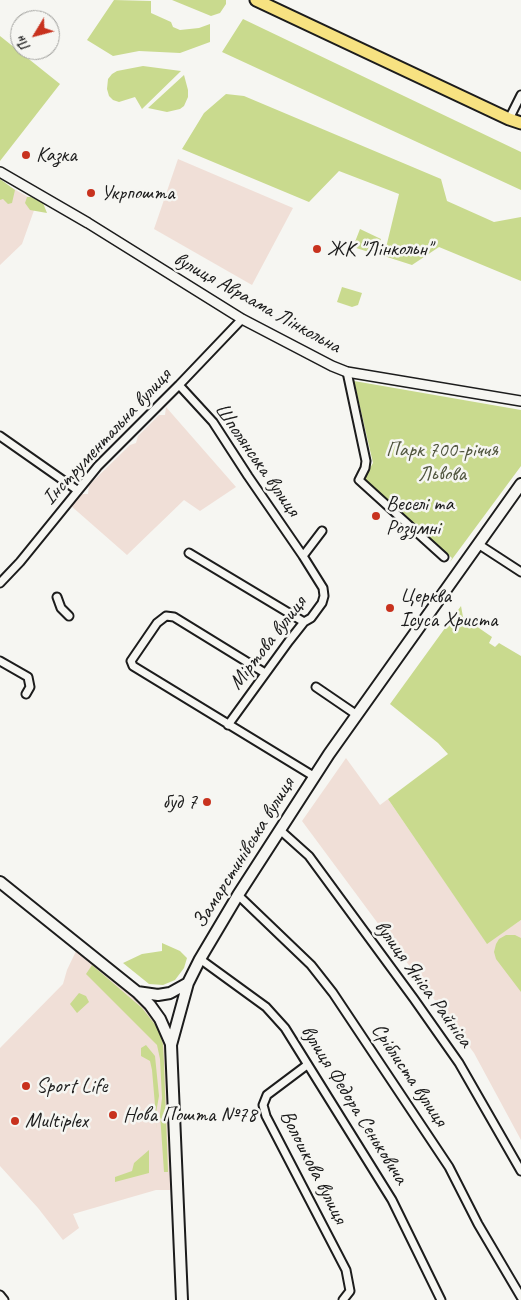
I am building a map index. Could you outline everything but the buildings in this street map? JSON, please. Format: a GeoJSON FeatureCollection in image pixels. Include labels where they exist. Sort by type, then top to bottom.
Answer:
{"type":"FeatureCollection","features":[{"type":"Feature","properties":{"kind":"main road"},"geometry":{"type":"LineString","coordinates":[[256,0],[521,123]]}},
{"type":"Feature","properties":{"kind":"main road","name":"Замарстинівська вулиця"},"geometry":{"type":"LineString","coordinates":[[182,1300],[171,1045],[188,983],[238,895],[315,777],[458,570],[521,484]]}},
{"type":"Feature","properties":{"kind":"main road"},"geometry":{"type":"LineString","coordinates":[[0,882],[137,992],[160,1019],[171,1045]]}},
{"type":"Feature","properties":{"kind":"main road"},"geometry":{"type":"LineString","coordinates":[[59,930],[61,934],[85,953]]}},
{"type":"Feature","properties":{"kind":"main road"},"geometry":{"type":"LineString","coordinates":[[137,992],[158,995],[170,993],[188,983]]}},
{"type":"Feature","properties":{"kind":"street"},"geometry":{"type":"LineString","coordinates":[[509,119],[521,95]]}},
{"type":"Feature","properties":{"kind":"street","name":"вулиця Авраама Лінкольна"},"geometry":{"type":"LineString","coordinates":[[0,172],[88,223],[242,319],[347,372],[521,401]]}},
{"type":"Feature","properties":{"kind":"street","name":"Інструментальна вулиця"},"geometry":{"type":"LineString","coordinates":[[0,583],[20,562],[98,466],[180,385],[242,319]]}},
{"type":"Feature","properties":{"kind":"street"},"geometry":{"type":"LineString","coordinates":[[347,372],[366,461],[359,480],[444,557]]}},
{"type":"Feature","properties":{"kind":"street","name":"Шполянська вулиця"},"geometry":{"type":"LineString","coordinates":[[180,385],[213,422],[303,556]]}},
{"type":"Feature","properties":{"kind":"street"},"geometry":{"type":"LineString","coordinates":[[0,436],[77,490]]}},
{"type":"Feature","properties":{"kind":"street"},"geometry":{"type":"LineString","coordinates":[[303,556],[322,531]]}},
{"type":"Feature","properties":{"kind":"street"},"geometry":{"type":"LineString","coordinates":[[478,544],[521,572]]}},
{"type":"Feature","properties":{"kind":"street"},"geometry":{"type":"LineString","coordinates":[[189,553],[304,622]]}},
{"type":"Feature","properties":{"kind":"street","name":"Міртова вулиця"},"geometry":{"type":"LineString","coordinates":[[228,725],[304,622],[309,620],[320,608],[324,596],[323,588],[303,556]]}},
{"type":"Feature","properties":{"kind":"street"},"geometry":{"type":"LineString","coordinates":[[57,597],[61,608],[69,616]]}},
{"type":"Feature","properties":{"kind":"street"},"geometry":{"type":"LineString","coordinates":[[265,673],[174,617],[166,616],[158,623],[131,661],[133,666],[315,777]]}},
{"type":"Feature","properties":{"kind":"street"},"geometry":{"type":"LineString","coordinates":[[0,661],[28,677],[30,688],[26,694]]}},
{"type":"Feature","properties":{"kind":"street"},"geometry":{"type":"LineString","coordinates":[[316,687],[357,715]]}},
{"type":"Feature","properties":{"kind":"street","name":"вулиця Яніса Райніса"},"geometry":{"type":"LineString","coordinates":[[280,830],[309,856],[414,999],[459,1063],[521,1171]]}},
{"type":"Feature","properties":{"kind":"street","name":"Сріблиста вулиця"},"geometry":{"type":"LineString","coordinates":[[238,895],[311,965],[333,993],[449,1167],[478,1224],[521,1297]]}},
{"type":"Feature","properties":{"kind":"street","name":"вулиця Федора Сеньковича"},"geometry":{"type":"LineString","coordinates":[[200,959],[266,1007],[285,1028],[392,1200],[441,1300]]}},
{"type":"Feature","properties":{"kind":"street","name":"Волошкова вулиця"},"geometry":{"type":"LineString","coordinates":[[307,1065],[267,1095],[263,1105],[266,1116],[346,1270],[350,1290],[343,1300]]}},
{"type":"Feature","properties":{"kind":"street"},"geometry":{"type":"LineString","coordinates":[[0,1294],[4,1300]]}},
{"type":"Feature","properties":{"kind":"shaded area"},"geometry":{"type":"Polygon","coordinates":[[[178,159],[293,208],[252,285],[154,229],[178,159]]]}},
{"type":"Feature","properties":{"kind":"shaded area"},"geometry":{"type":"Polygon","coordinates":[[[0,181],[37,202],[22,244],[0,265],[0,181]]]}},
{"type":"Feature","properties":{"kind":"shaded area"},"geometry":{"type":"Polygon","coordinates":[[[166,407],[236,487],[200,511],[184,500],[127,555],[70,505],[78,494],[88,494],[89,485],[130,445],[136,443],[138,436],[159,415],[165,415],[166,407]]]}},
{"type":"Feature","properties":{"kind":"shaded area"},"geometry":{"type":"Polygon","coordinates":[[[346,758],[380,805],[388,799],[487,943],[521,920],[521,1140],[474,1053],[302,821],[346,758]]]}},
{"type":"Feature","properties":{"kind":"shaded area"},"geometry":{"type":"Polygon","coordinates":[[[77,949],[137,995],[154,1016],[167,1043],[173,1190],[156,1190],[73,1214],[79,1228],[63,1240],[38,1208],[0,1166],[0,1048],[63,984],[77,949]]]}},
{"type":"Feature","properties":{"kind":"green space"},"geometry":{"type":"Polygon","coordinates":[[[114,0],[151,1],[151,13],[171,22],[173,27],[180,30],[199,28],[210,24],[210,42],[180,53],[139,51],[113,56],[87,40],[114,0]]]}},
{"type":"Feature","properties":{"kind":"green space"},"geometry":{"type":"Polygon","coordinates":[[[172,0],[226,0],[226,4],[220,13],[211,16],[172,0]]]}},
{"type":"Feature","properties":{"kind":"green space"},"geometry":{"type":"Polygon","coordinates":[[[243,19],[521,152],[521,190],[222,52],[243,19]]]}},
{"type":"Feature","properties":{"kind":"green space"},"geometry":{"type":"Polygon","coordinates":[[[0,36],[10,44],[10,60],[30,60],[60,84],[0,161],[0,36]]]}},
{"type":"Feature","properties":{"kind":"green space"},"geometry":{"type":"Polygon","coordinates":[[[143,66],[181,71],[142,109],[135,97],[119,102],[109,96],[107,89],[108,79],[112,74],[117,71],[143,66]]]}},
{"type":"Feature","properties":{"kind":"green space"},"geometry":{"type":"Polygon","coordinates":[[[184,75],[188,97],[184,106],[167,112],[148,108],[184,75]]]}},
{"type":"Feature","properties":{"kind":"green space"},"geometry":{"type":"Polygon","coordinates":[[[226,94],[244,96],[441,179],[447,201],[494,222],[521,217],[521,281],[439,247],[412,265],[384,256],[399,194],[339,171],[309,202],[182,149],[204,113],[226,94]]]}},
{"type":"Feature","properties":{"kind":"green space"},"geometry":{"type":"Polygon","coordinates":[[[0,179],[15,190],[12,203],[8,204],[3,199],[0,200],[0,179]]]}},
{"type":"Feature","properties":{"kind":"green space"},"geometry":{"type":"Polygon","coordinates":[[[27,197],[43,203],[47,213],[30,210],[25,203],[27,197]]]}},
{"type":"Feature","properties":{"kind":"green space"},"geometry":{"type":"Polygon","coordinates":[[[360,229],[381,239],[375,254],[353,247],[360,229]]]}},
{"type":"Feature","properties":{"kind":"green space"},"geometry":{"type":"Polygon","coordinates":[[[342,287],[362,293],[358,305],[352,307],[337,302],[342,287]]]}},
{"type":"Feature","properties":{"kind":"green space","name":"Парк 700-річчя Львова"},"geometry":{"type":"Polygon","coordinates":[[[354,381],[521,410],[521,466],[450,562],[452,558],[364,478],[373,463],[354,381]]]}},
{"type":"Feature","properties":{"kind":"green space"},"geometry":{"type":"Polygon","coordinates":[[[461,606],[463,617],[492,637],[489,643],[495,647],[499,643],[521,656],[521,920],[487,944],[388,799],[448,754],[438,743],[390,704],[461,606]]]}},
{"type":"Feature","properties":{"kind":"green space"},"geometry":{"type":"Polygon","coordinates":[[[506,935],[515,935],[521,938],[521,992],[496,959],[494,952],[499,939],[506,935]]]}},
{"type":"Feature","properties":{"kind":"green space"},"geometry":{"type":"Polygon","coordinates":[[[162,943],[180,951],[187,958],[184,968],[175,980],[163,985],[149,984],[123,963],[142,954],[162,951],[162,943]]]}},
{"type":"Feature","properties":{"kind":"green space"},"geometry":{"type":"Polygon","coordinates":[[[92,965],[142,1008],[157,1027],[160,1035],[163,1044],[168,1172],[164,1172],[160,1114],[162,1098],[160,1059],[157,1045],[86,974],[92,965]]]}},
{"type":"Feature","properties":{"kind":"green space"},"geometry":{"type":"Polygon","coordinates":[[[79,993],[86,996],[89,1002],[77,1013],[70,1004],[79,993]]]}},
{"type":"Feature","properties":{"kind":"green space"},"geometry":{"type":"Polygon","coordinates":[[[146,1045],[155,1056],[159,1096],[156,1113],[157,1129],[152,1070],[150,1061],[141,1056],[141,1048],[146,1045]]]}},
{"type":"Feature","properties":{"kind":"green space"},"geometry":{"type":"Polygon","coordinates":[[[149,1150],[149,1173],[115,1182],[115,1177],[132,1171],[134,1163],[149,1150]]]}},
{"type":"Feature","properties":{"kind":"place","name":"Казка"},"geometry":{"type":"Point","coordinates":[26,155]}},
{"type":"Feature","properties":{"kind":"place","name":"Укрпошта"},"geometry":{"type":"Point","coordinates":[91,193]}},
{"type":"Feature","properties":{"kind":"place","name":"ЖК \"Лінкольн\""},"geometry":{"type":"Point","coordinates":[317,249]}},
{"type":"Feature","properties":{"kind":"place","name":"Веселі та Розумні"},"geometry":{"type":"Point","coordinates":[376,516]}},
{"type":"Feature","properties":{"kind":"place","name":"Церква Ісуса Христа"},"geometry":{"type":"Point","coordinates":[390,608]}},
{"type":"Feature","properties":{"kind":"place","name":"буд 7"},"geometry":{"type":"Point","coordinates":[207,802]}},
{"type":"Feature","properties":{"kind":"place","name":"Sport Life"},"geometry":{"type":"Point","coordinates":[26,1086]}},
{"type":"Feature","properties":{"kind":"place","name":"Нова Пошта №78"},"geometry":{"type":"Point","coordinates":[113,1115]}},
{"type":"Feature","properties":{"kind":"place","name":"Multiplex"},"geometry":{"type":"Point","coordinates":[15,1121]}}]}
